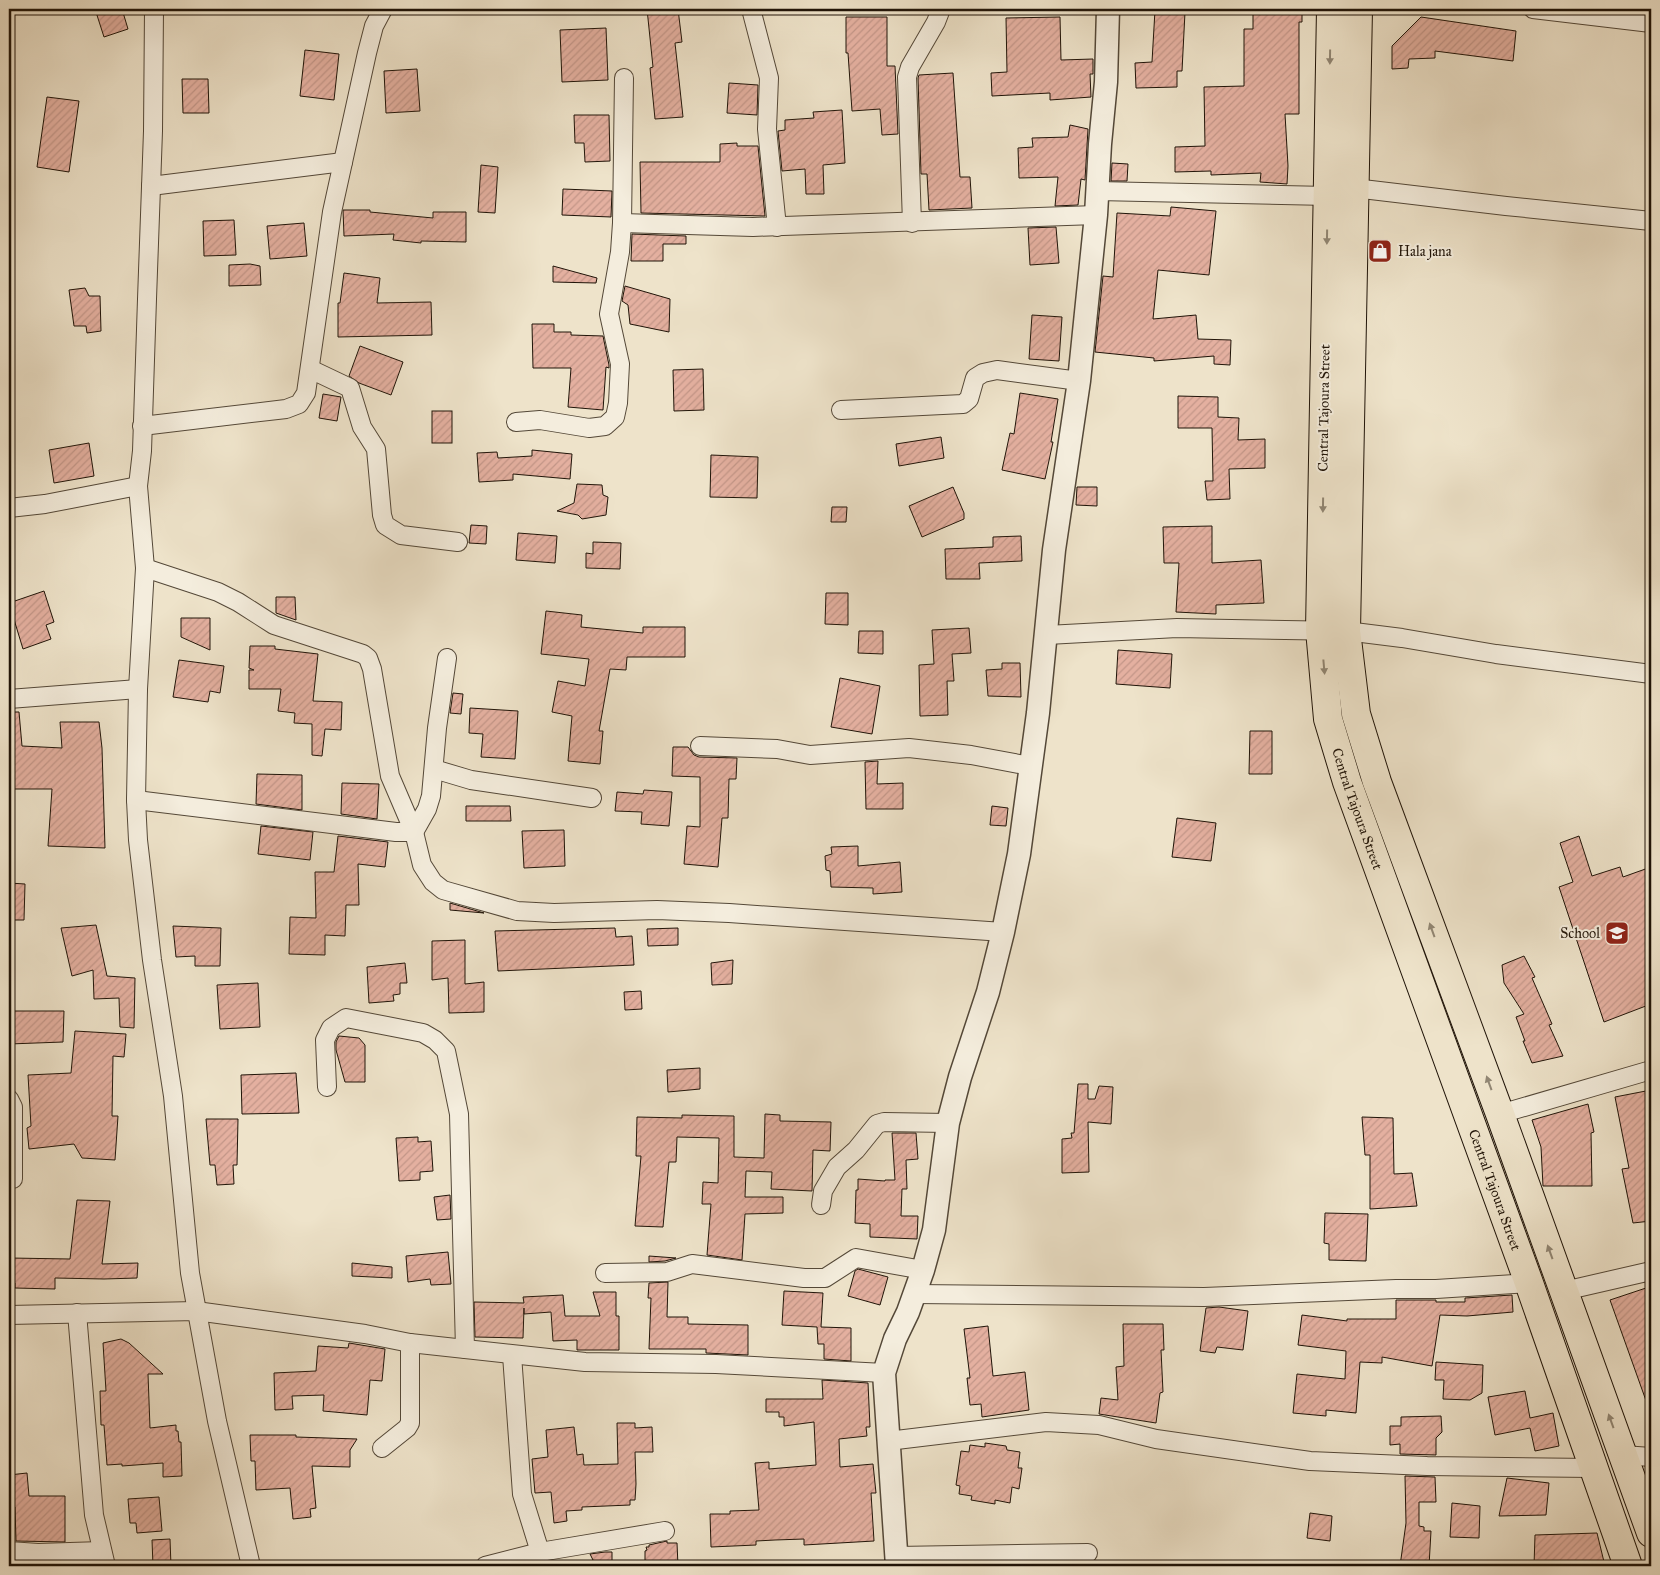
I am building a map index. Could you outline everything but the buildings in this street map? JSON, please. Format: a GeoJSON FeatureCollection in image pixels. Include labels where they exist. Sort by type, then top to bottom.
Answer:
{"type":"FeatureCollection","features":[{"type":"Feature","properties":{"kind":"main road","name":"Central Tajoura Street"},"geometry":{"type":"LineString","coordinates":[[1331,9],[1328,196],[1333,630],[1328,719],[1347,782],[1628,1566]]}},
{"type":"Feature","properties":{"kind":"main road"},"geometry":{"type":"LineString","coordinates":[[1358,9],[1354,188],[1333,630],[1377,782],[1500,1114],[1651,1533]]}},
{"type":"Feature","properties":{"kind":"street"},"geometry":{"type":"LineString","coordinates":[[154,9],[151,186],[138,486],[146,568],[138,689],[136,800],[138,840],[152,960],[173,1096],[190,1273],[217,1421],[251,1566]]}},
{"type":"Feature","properties":{"kind":"street"},"geometry":{"type":"LineString","coordinates":[[142,426],[286,409],[300,404],[306,393],[332,212],[367,53],[374,26],[383,9]]}},
{"type":"Feature","properties":{"kind":"street"},"geometry":{"type":"LineString","coordinates":[[751,9],[768,78],[767,130],[777,227]]}},
{"type":"Feature","properties":{"kind":"street"},"geometry":{"type":"LineString","coordinates":[[912,223],[907,77],[910,67],[936,22],[941,9]]}},
{"type":"Feature","properties":{"kind":"street"},"geometry":{"type":"LineString","coordinates":[[1088,1553],[1026,1560],[896,1561],[884,1373],[895,1339],[923,1270],[934,1230],[948,1123],[960,1077],[988,992],[1019,854],[1047,635],[1054,550],[1079,381],[1098,191],[1106,82],[1108,9]]}},
{"type":"Feature","properties":{"kind":"street"},"geometry":{"type":"LineString","coordinates":[[1533,9],[1651,23]]}},
{"type":"Feature","properties":{"kind":"street"},"geometry":{"type":"LineString","coordinates":[[516,422],[540,420],[589,428],[605,426],[615,417],[618,403],[620,364],[609,314],[620,252],[622,223],[624,78]]}},
{"type":"Feature","properties":{"kind":"street"},"geometry":{"type":"LineString","coordinates":[[151,186],[343,162]]}},
{"type":"Feature","properties":{"kind":"street"},"geometry":{"type":"LineString","coordinates":[[1354,188],[1506,206],[1651,220]]}},
{"type":"Feature","properties":{"kind":"street"},"geometry":{"type":"LineString","coordinates":[[1098,191],[1328,196]]}},
{"type":"Feature","properties":{"kind":"street"},"geometry":{"type":"LineString","coordinates":[[622,223],[753,228],[1096,215]]}},
{"type":"Feature","properties":{"kind":"street"},"geometry":{"type":"LineString","coordinates":[[310,369],[350,388],[362,427],[376,449],[382,515],[385,524],[401,535],[458,542]]}},
{"type":"Feature","properties":{"kind":"street"},"geometry":{"type":"LineString","coordinates":[[841,410],[963,404],[969,399],[975,378],[983,373],[998,370],[1079,381]]}},
{"type":"Feature","properties":{"kind":"street"},"geometry":{"type":"LineString","coordinates":[[9,508],[45,504],[138,486]]}},
{"type":"Feature","properties":{"kind":"street"},"geometry":{"type":"LineString","coordinates":[[146,568],[218,592],[238,602],[274,625],[363,654],[368,658],[372,669],[390,776],[414,832],[422,865],[433,882],[443,890],[517,911],[554,913],[657,910],[729,913],[1003,932]]}},
{"type":"Feature","properties":{"kind":"street"},"geometry":{"type":"LineString","coordinates":[[1047,635],[1177,628],[1333,630],[1402,638],[1496,654],[1651,674]]}},
{"type":"Feature","properties":{"kind":"street"},"geometry":{"type":"LineString","coordinates":[[414,832],[427,809],[434,770],[437,728],[447,658]]}},
{"type":"Feature","properties":{"kind":"street"},"geometry":{"type":"LineString","coordinates":[[9,699],[138,689]]}},
{"type":"Feature","properties":{"kind":"street"},"geometry":{"type":"LineString","coordinates":[[700,746],[777,749],[810,755],[909,748],[971,755],[1030,766]]}},
{"type":"Feature","properties":{"kind":"street"},"geometry":{"type":"LineString","coordinates":[[434,770],[471,780],[592,798]]}},
{"type":"Feature","properties":{"kind":"street"},"geometry":{"type":"LineString","coordinates":[[136,800],[396,832],[414,832]]}},
{"type":"Feature","properties":{"kind":"street"},"geometry":{"type":"LineString","coordinates":[[326,1087],[325,1040],[331,1028],[346,1018],[423,1033],[435,1040],[446,1051],[459,1114],[465,1349]]}},
{"type":"Feature","properties":{"kind":"street"},"geometry":{"type":"LineString","coordinates":[[1500,1114],[1651,1070]]}},
{"type":"Feature","properties":{"kind":"street"},"geometry":{"type":"LineString","coordinates":[[9,1099],[13,1107],[12,1179]]}},
{"type":"Feature","properties":{"kind":"street"},"geometry":{"type":"LineString","coordinates":[[821,1205],[823,1191],[837,1167],[856,1150],[877,1124],[884,1122],[948,1123]]}},
{"type":"Feature","properties":{"kind":"street"},"geometry":{"type":"LineString","coordinates":[[605,1273],[667,1272],[692,1264],[804,1278],[825,1278],[856,1258],[923,1270]]}},
{"type":"Feature","properties":{"kind":"street"},"geometry":{"type":"LineString","coordinates":[[1564,1290],[1651,1270]]}},
{"type":"Feature","properties":{"kind":"street"},"geometry":{"type":"LineString","coordinates":[[914,1294],[1204,1296],[1436,1289],[1528,1283]]}},
{"type":"Feature","properties":{"kind":"street"},"geometry":{"type":"LineString","coordinates":[[9,1316],[196,1311],[260,1319],[410,1343],[585,1362],[716,1364],[884,1373]]}},
{"type":"Feature","properties":{"kind":"street"},"geometry":{"type":"LineString","coordinates":[[9,1551],[104,1559],[94,1515],[77,1313]]}},
{"type":"Feature","properties":{"kind":"street"},"geometry":{"type":"LineString","coordinates":[[382,1448],[407,1428],[410,1423],[410,1343]]}},
{"type":"Feature","properties":{"kind":"street"},"geometry":{"type":"LineString","coordinates":[[512,1355],[522,1494],[540,1552]]}},
{"type":"Feature","properties":{"kind":"street"},"geometry":{"type":"LineString","coordinates":[[888,1441],[1046,1422],[1068,1422],[1099,1425],[1156,1439],[1310,1461],[1427,1466],[1593,1468]]}},
{"type":"Feature","properties":{"kind":"street"},"geometry":{"type":"LineString","coordinates":[[1623,1455],[1651,1457]]}},
{"type":"Feature","properties":{"kind":"street"},"geometry":{"type":"LineString","coordinates":[[485,1566],[540,1552],[665,1531]]}},
{"type":"Feature","properties":{"kind":"place","name":"Hala jana"},"geometry":{"type":"Point","coordinates":[1380,251]}},
{"type":"Feature","properties":{"kind":"place","name":"School"},"geometry":{"type":"Point","coordinates":[1617,933]}}]}
